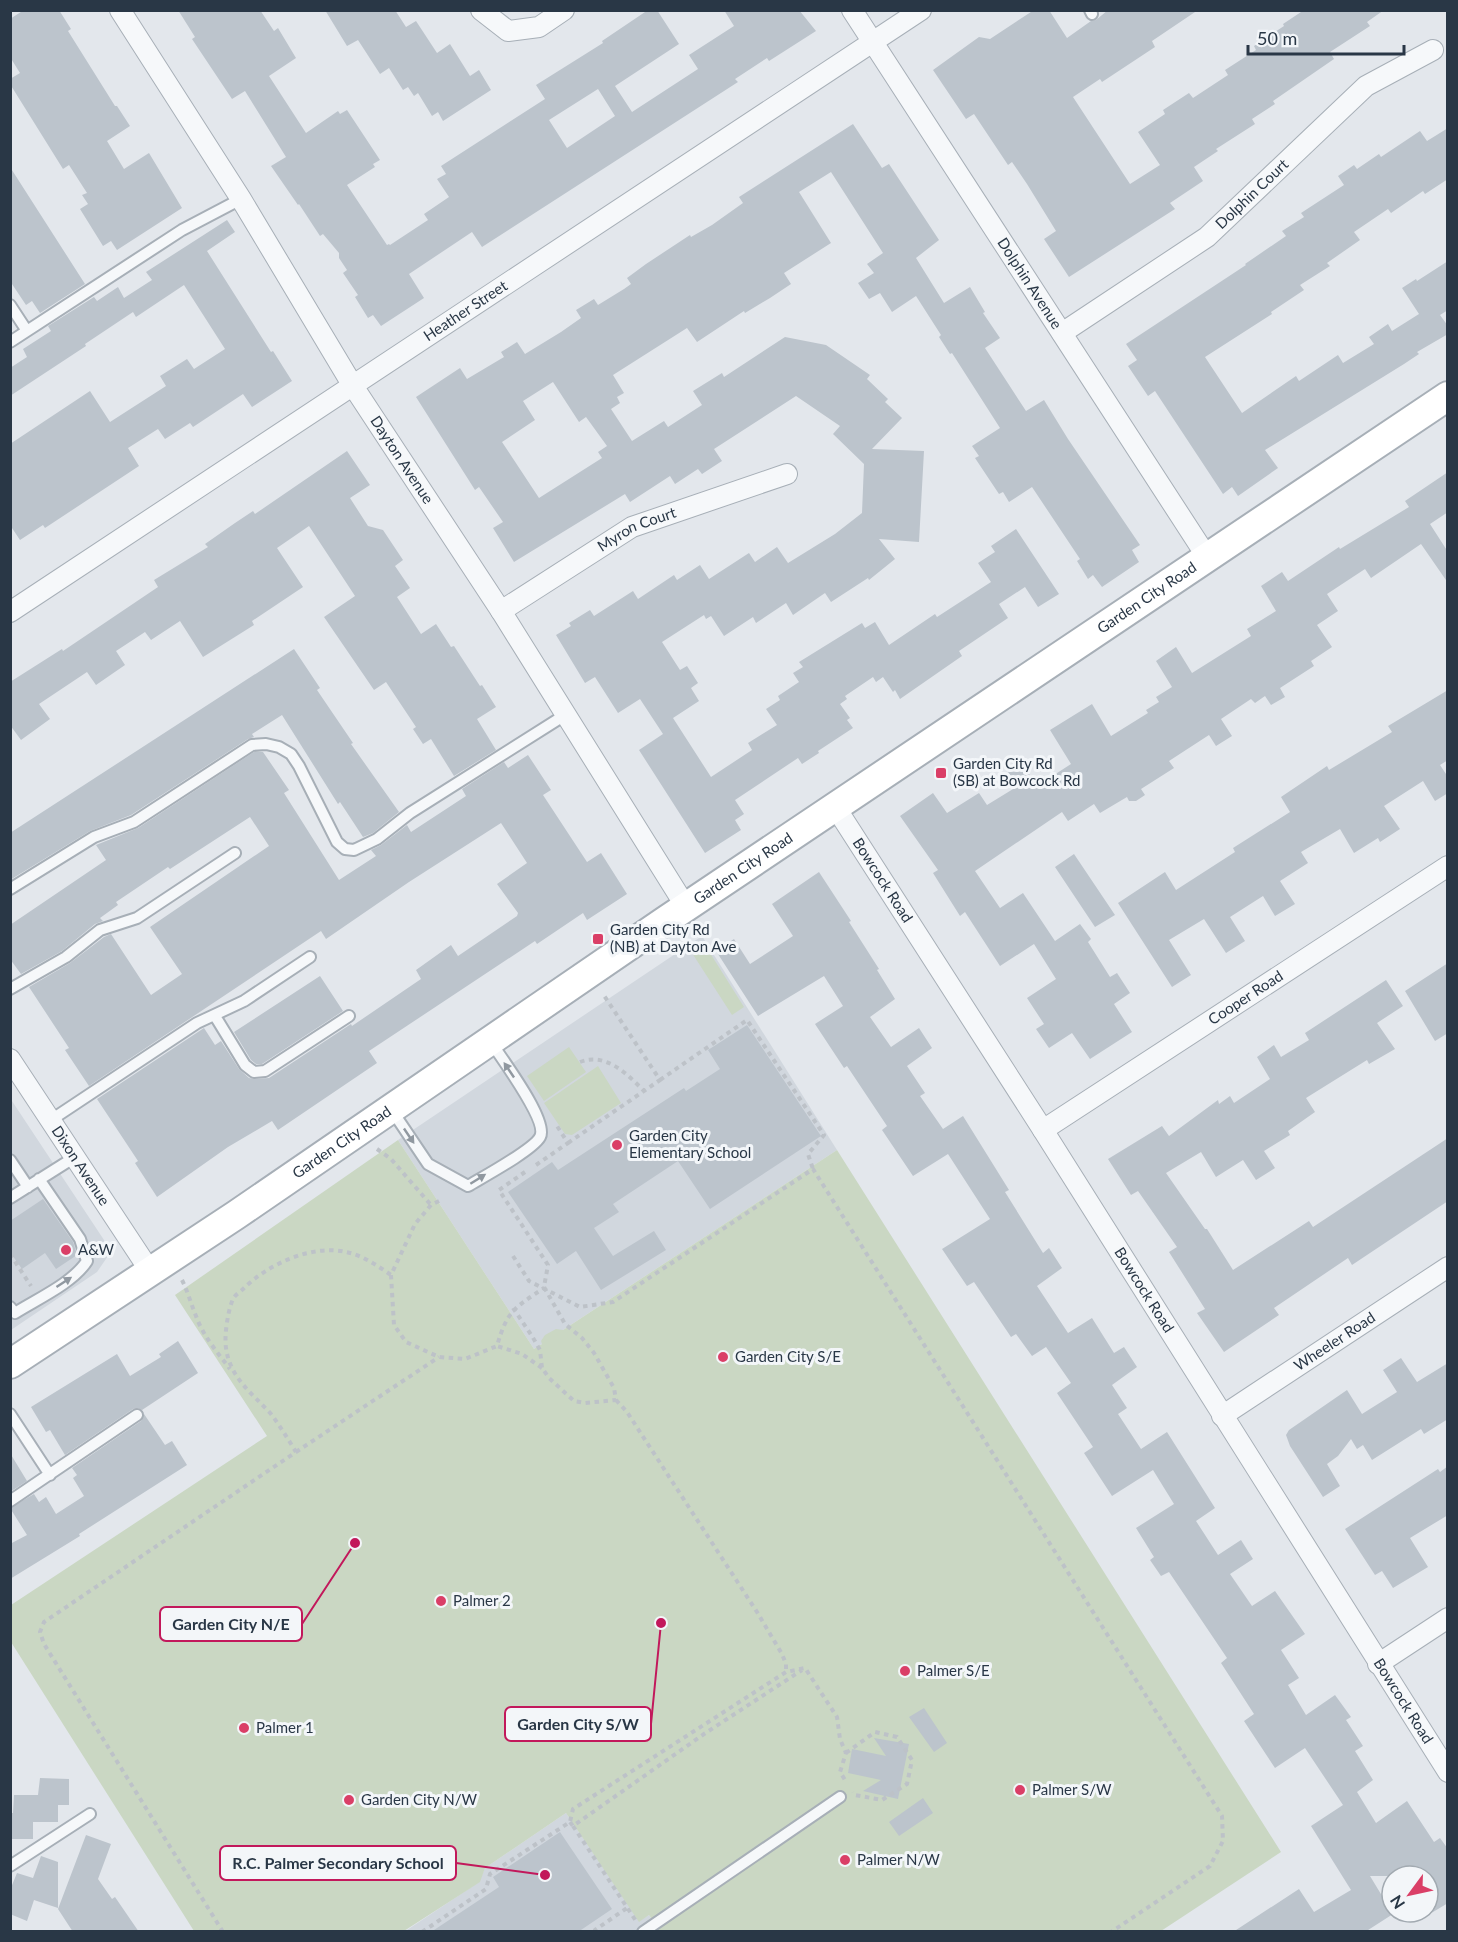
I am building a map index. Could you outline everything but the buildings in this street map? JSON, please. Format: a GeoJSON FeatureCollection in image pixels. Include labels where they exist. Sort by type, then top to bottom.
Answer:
{"type":"FeatureCollection","features":[{"type":"Feature","properties":{"kind":"street","name":"Dayton Avenue"},"geometry":{"type":"LineString","coordinates":[[120,10],[241,199],[353,386],[501,611],[686,907]]}},
{"type":"Feature","properties":{"kind":"street"},"geometry":{"type":"LineString","coordinates":[[481,10],[508,31],[539,27],[564,10]]}},
{"type":"Feature","properties":{"kind":"street","name":"Dolphin Avenue"},"geometry":{"type":"LineString","coordinates":[[852,10],[1207,557]]}},
{"type":"Feature","properties":{"kind":"street","name":"Heather Street"},"geometry":{"type":"LineString","coordinates":[[10,612],[921,10]]}},
{"type":"Feature","properties":{"kind":"street","name":"Dolphin Court"},"geometry":{"type":"LineString","coordinates":[[1062,333],[1207,237],[1366,86],[1433,50]]}},
{"type":"Feature","properties":{"kind":"street","name":"Garden City Road"},"geometry":{"type":"LineString","coordinates":[[10,1364],[236,1215],[686,907],[1448,396]]}},
{"type":"Feature","properties":{"kind":"street","name":"Myron Court"},"geometry":{"type":"LineString","coordinates":[[501,611],[632,527],[788,474]]}},
{"type":"Feature","properties":{"kind":"street","name":"Bowcock Road"},"geometry":{"type":"LineString","coordinates":[[836,808],[1044,1130],[1448,1772]]}},
{"type":"Feature","properties":{"kind":"street","name":"Cooper Road"},"geometry":{"type":"LineString","coordinates":[[1044,1130],[1448,866]]}},
{"type":"Feature","properties":{"kind":"street","name":"Dixon Avenue"},"geometry":{"type":"LineString","coordinates":[[10,1059],[150,1271]]}},
{"type":"Feature","properties":{"kind":"street","name":"Wheeler Road"},"geometry":{"type":"LineString","coordinates":[[1222,1416],[1448,1267]]}},
{"type":"Feature","properties":{"kind":"street"},"geometry":{"type":"LineString","coordinates":[[1378,1664],[1448,1618]]}},
{"type":"Feature","properties":{"kind":"lane"},"geometry":{"type":"LineString","coordinates":[[10,342],[182,230],[241,199]]}},
{"type":"Feature","properties":{"kind":"lane"},"geometry":{"type":"LineString","coordinates":[[10,305],[27,331]]}},
{"type":"Feature","properties":{"kind":"lane"},"geometry":{"type":"LineString","coordinates":[[10,889],[94,837],[134,822],[252,745],[266,744],[279,747],[291,754],[337,842],[345,849],[354,850],[377,839],[410,813],[565,715]]}},
{"type":"Feature","properties":{"kind":"lane"},"geometry":{"type":"LineString","coordinates":[[10,989],[66,957],[100,930],[137,918],[236,853]]}},
{"type":"Feature","properties":{"kind":"lane"},"geometry":{"type":"LineString","coordinates":[[51,1120],[197,1023],[244,1001],[310,957]]}},
{"type":"Feature","properties":{"kind":"lane"},"geometry":{"type":"LineString","coordinates":[[215,1016],[245,1065],[254,1072],[265,1071],[349,1016]]}},
{"type":"Feature","properties":{"kind":"lane"},"geometry":{"type":"LineString","coordinates":[[391,1109],[428,1164],[468,1186],[531,1146],[541,1137],[543,1126],[490,1042]]}},
{"type":"Feature","properties":{"kind":"lane"},"geometry":{"type":"LineString","coordinates":[[10,1198],[75,1157]]}},
{"type":"Feature","properties":{"kind":"lane"},"geometry":{"type":"LineString","coordinates":[[10,1160],[28,1186]]}},
{"type":"Feature","properties":{"kind":"lane"},"geometry":{"type":"LineString","coordinates":[[13,1310],[71,1277],[81,1270],[87,1261],[80,1239],[39,1179]]}},
{"type":"Feature","properties":{"kind":"lane"},"geometry":{"type":"LineString","coordinates":[[10,1414],[50,1474]]}},
{"type":"Feature","properties":{"kind":"lane"},"geometry":{"type":"LineString","coordinates":[[10,1501],[137,1415]]}},
{"type":"Feature","properties":{"kind":"lane"},"geometry":{"type":"LineString","coordinates":[[643,1931],[840,1797]]}},
{"type":"Feature","properties":{"kind":"lane"},"geometry":{"type":"LineString","coordinates":[[10,1866],[90,1814]]}},
{"type":"Feature","properties":{"kind":"path"},"geometry":{"type":"LineString","coordinates":[[603,994],[660,1080]]}},
{"type":"Feature","properties":{"kind":"path"},"geometry":{"type":"LineString","coordinates":[[786,1672],[783,1654],[627,1412],[616,1400],[614,1388],[594,1353],[566,1324],[544,1287],[548,1265],[499,1190],[747,1020],[824,1135],[808,1154],[813,1169],[1222,1816],[1223,1841],[1210,1866],[1111,1932]]}},
{"type":"Feature","properties":{"kind":"path"},"geometry":{"type":"LineString","coordinates":[[580,1062],[594,1059],[611,1063],[644,1091]]}},
{"type":"Feature","properties":{"kind":"path"},"geometry":{"type":"LineString","coordinates":[[555,1124],[568,1143]]}},
{"type":"Feature","properties":{"kind":"path"},"geometry":{"type":"LineString","coordinates":[[377,1149],[391,1160],[431,1205]]}},
{"type":"Feature","properties":{"kind":"path"},"geometry":{"type":"LineString","coordinates":[[513,1256],[529,1281],[544,1287],[558,1297],[580,1307],[613,1302],[813,1169]]}},
{"type":"Feature","properties":{"kind":"path"},"geometry":{"type":"LineString","coordinates":[[439,1201],[431,1205],[415,1224],[391,1275],[394,1325],[406,1342],[439,1357],[465,1359],[497,1346],[522,1354],[542,1368],[549,1378],[574,1401],[585,1403],[616,1400]]}},
{"type":"Feature","properties":{"kind":"path"},"geometry":{"type":"LineString","coordinates":[[233,1372],[226,1348],[226,1327],[233,1298],[264,1270],[290,1258],[320,1252],[346,1252],[375,1264],[391,1275]]}},
{"type":"Feature","properties":{"kind":"path"},"geometry":{"type":"LineString","coordinates":[[10,1254],[32,1287],[38,1284]]}},
{"type":"Feature","properties":{"kind":"path"},"geometry":{"type":"LineString","coordinates":[[183,1280],[196,1318],[209,1342],[244,1387],[273,1417],[296,1452]]}},
{"type":"Feature","properties":{"kind":"path"},"geometry":{"type":"LineString","coordinates":[[497,1346],[504,1323],[513,1308],[544,1287]]}},
{"type":"Feature","properties":{"kind":"path"},"geometry":{"type":"LineString","coordinates":[[513,1308],[540,1350],[542,1368]]}},
{"type":"Feature","properties":{"kind":"path"},"geometry":{"type":"LineString","coordinates":[[223,1932],[44,1644],[40,1632],[44,1622],[439,1357]]}},
{"type":"Feature","properties":{"kind":"path"},"geometry":{"type":"LineString","coordinates":[[422,1932],[486,1889],[490,1874],[570,1822],[573,1809],[786,1672],[805,1668]]}},
{"type":"Feature","properties":{"kind":"path"},"geometry":{"type":"LineString","coordinates":[[805,1668],[837,1717],[840,1739],[846,1753]]}},
{"type":"Feature","properties":{"kind":"path"},"geometry":{"type":"LineString","coordinates":[[573,1826],[704,1734],[805,1668]]}},
{"type":"Feature","properties":{"kind":"path"},"geometry":{"type":"LineString","coordinates":[[875,1732],[897,1737],[912,1760],[907,1784],[882,1800],[855,1795],[840,1772],[846,1753],[875,1732]]}},
{"type":"Feature","properties":{"kind":"path"},"geometry":{"type":"LineString","coordinates":[[840,1797],[851,1789]]}},
{"type":"Feature","properties":{"kind":"path"},"geometry":{"type":"LineString","coordinates":[[570,1822],[643,1931]]}},
{"type":"Feature","properties":{"kind":"path"},"geometry":{"type":"LineString","coordinates":[[596,1932],[595,1930],[627,1908]]}},
{"type":"Feature","properties":{"kind":"shaded area","name":"Garden City Elementary School"},"geometry":{"type":"Polygon","coordinates":[[[702,936],[837,1150],[534,1349],[398,1140],[702,936]]]}},
{"type":"Feature","properties":{"kind":"shaded area"},"geometry":{"type":"Polygon","coordinates":[[[10,1098],[104,1240],[108,1256],[97,1272],[11,1330],[10,1098]]]}},
{"type":"Feature","properties":{"kind":"shaded area"},"geometry":{"type":"Polygon","coordinates":[[[566,1813],[639,1921],[649,1915],[660,1932],[404,1932],[479,1882],[485,1868],[566,1813]]]}},
{"type":"Feature","properties":{"kind":"green space"},"geometry":{"type":"Polygon","coordinates":[[[705,945],[744,1007],[732,1015],[692,953],[705,945]]]}},
{"type":"Feature","properties":{"kind":"green space"},"geometry":{"type":"Polygon","coordinates":[[[569,1047],[586,1072],[544,1101],[527,1076],[569,1047]]]}},
{"type":"Feature","properties":{"kind":"green space"},"geometry":{"type":"Polygon","coordinates":[[[598,1066],[621,1103],[572,1135],[565,1134],[544,1103],[598,1066]]]}},
{"type":"Feature","properties":{"kind":"green space"},"geometry":{"type":"Polygon","coordinates":[[[398,1140],[534,1349],[542,1344],[541,1341],[545,1335],[556,1329],[563,1330],[837,1150],[1281,1852],[1161,1931],[660,1931],[649,1915],[639,1922],[566,1813],[485,1868],[480,1882],[404,1931],[194,1931],[11,1642],[11,1605],[267,1436],[175,1295],[398,1140]]]}},
{"type":"Feature","properties":{"kind":"place","name":"Garden City Rd (SB) at Bowcock Rd"},"geometry":{"type":"Point","coordinates":[941,773]}},
{"type":"Feature","properties":{"kind":"place","name":"Garden City Rd (NB) at Dayton Ave"},"geometry":{"type":"Point","coordinates":[598,939]}},
{"type":"Feature","properties":{"kind":"place","name":"Garden City Elementary School"},"geometry":{"type":"Point","coordinates":[617,1145]}},
{"type":"Feature","properties":{"kind":"place","name":"A&W"},"geometry":{"type":"Point","coordinates":[66,1250]}},
{"type":"Feature","properties":{"kind":"place","name":"Garden City S/E"},"geometry":{"type":"Point","coordinates":[723,1357]}},
{"type":"Feature","properties":{"kind":"place","name":"Garden City N/E"},"geometry":{"type":"Point","coordinates":[355,1543]}},
{"type":"Feature","properties":{"kind":"place","name":"Palmer 2"},"geometry":{"type":"Point","coordinates":[441,1601]}},
{"type":"Feature","properties":{"kind":"place","name":"Garden City S/W"},"geometry":{"type":"Point","coordinates":[661,1623]}},
{"type":"Feature","properties":{"kind":"place","name":"Palmer S/E"},"geometry":{"type":"Point","coordinates":[905,1671]}},
{"type":"Feature","properties":{"kind":"place","name":"Palmer 1"},"geometry":{"type":"Point","coordinates":[244,1728]}},
{"type":"Feature","properties":{"kind":"place","name":"Palmer S/W"},"geometry":{"type":"Point","coordinates":[1020,1790]}},
{"type":"Feature","properties":{"kind":"place","name":"Garden City N/W"},"geometry":{"type":"Point","coordinates":[349,1800]}},
{"type":"Feature","properties":{"kind":"place","name":"Palmer N/W"},"geometry":{"type":"Point","coordinates":[845,1860]}},
{"type":"Feature","properties":{"kind":"place","name":"R.C. Palmer Secondary School"},"geometry":{"type":"Point","coordinates":[545,1875]}}]}
